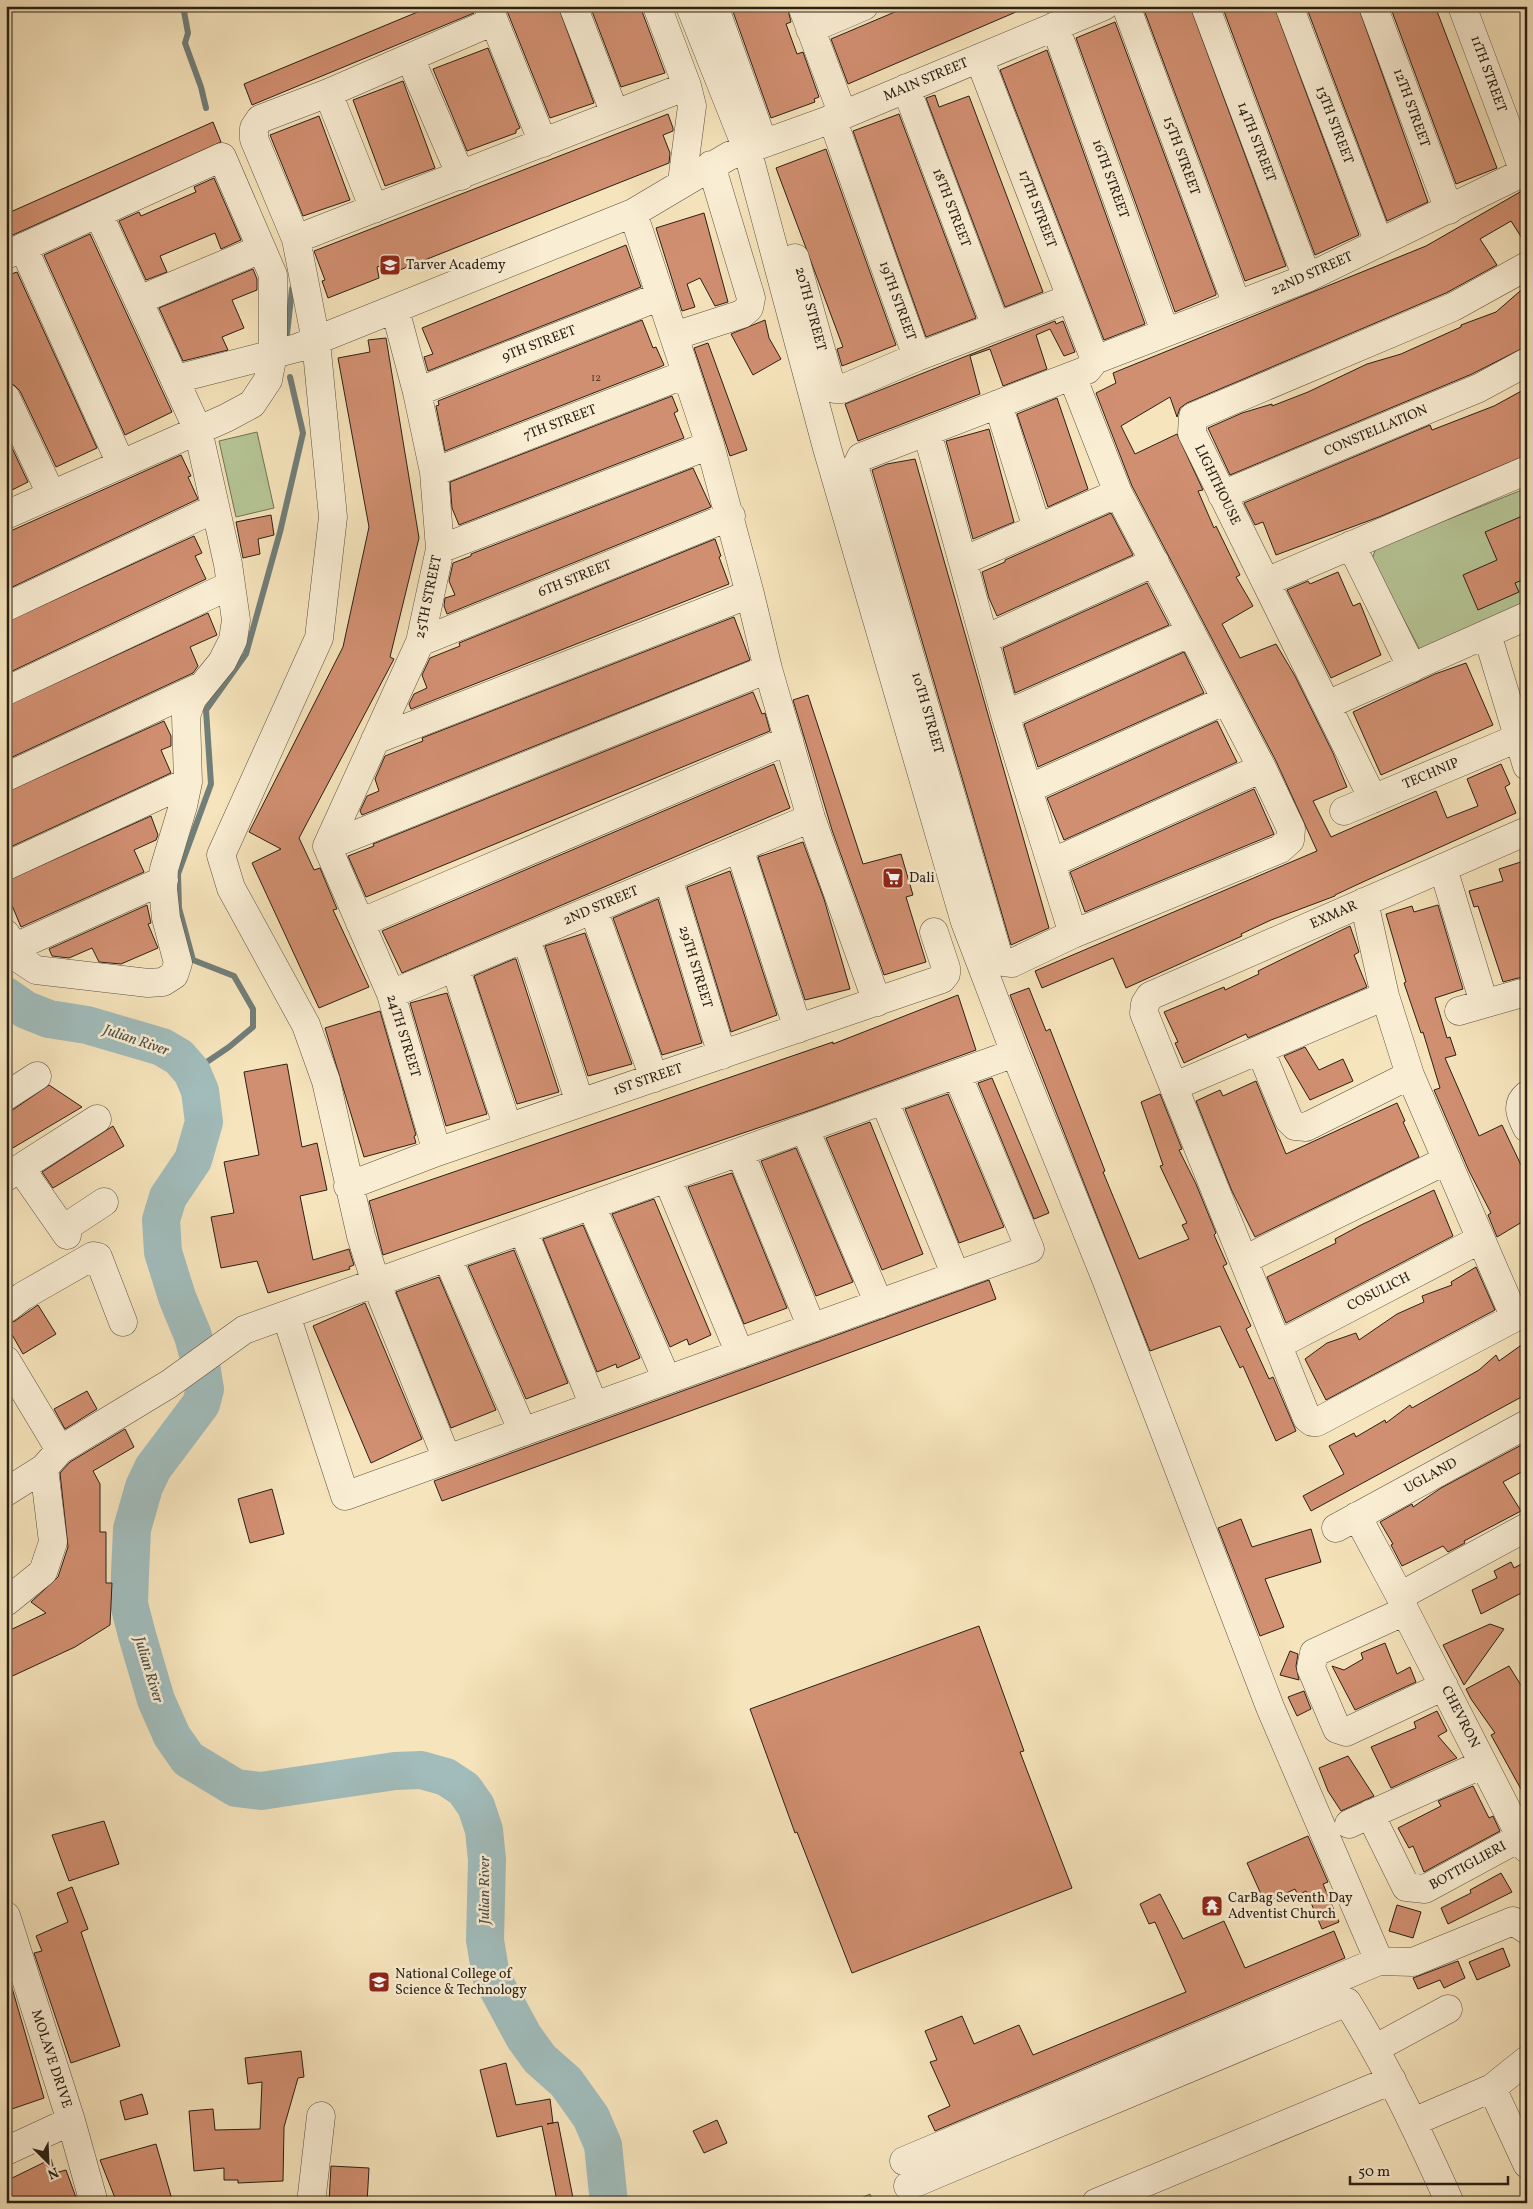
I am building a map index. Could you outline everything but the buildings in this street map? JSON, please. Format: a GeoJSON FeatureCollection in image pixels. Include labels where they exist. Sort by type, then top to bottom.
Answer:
{"type":"FeatureCollection","features":[{"type":"Feature","properties":{"kind":"street"},"geometry":{"type":"LineString","coordinates":[[573,6],[615,114]]}},
{"type":"Feature","properties":{"kind":"street"},"geometry":{"type":"LineString","coordinates":[[657,6],[687,86],[692,106],[682,182]]}},
{"type":"Feature","properties":{"kind":"street"},"geometry":{"type":"LineString","coordinates":[[690,6],[739,152],[965,922],[1015,1053],[1106,1279],[1270,1707],[1379,1960]]}},
{"type":"Feature","properties":{"kind":"street"},"geometry":{"type":"LineString","coordinates":[[674,336],[742,314],[749,308],[751,298],[739,152],[714,6]]}},
{"type":"Feature","properties":{"kind":"street"},"geometry":{"type":"LineString","coordinates":[[837,117],[806,17],[864,6]]}},
{"type":"Feature","properties":{"kind":"street","name":"MAIN STREET"},"geometry":{"type":"LineString","coordinates":[[176,379],[316,341],[633,213],[682,182],[739,152],[837,117],[1104,6]]}},
{"type":"Feature","properties":{"kind":"street","name":"15TH STREET"},"geometry":{"type":"LineString","coordinates":[[1126,6],[1237,305]]}},
{"type":"Feature","properties":{"kind":"street","name":"14TH STREET"},"geometry":{"type":"LineString","coordinates":[[1205,6],[1307,278]]}},
{"type":"Feature","properties":{"kind":"street","name":"13TH STREET"},"geometry":{"type":"LineString","coordinates":[[1289,6],[1379,243]]}},
{"type":"Feature","properties":{"kind":"street","name":"12TH STREET"},"geometry":{"type":"LineString","coordinates":[[1373,6],[1449,210]]}},
{"type":"Feature","properties":{"kind":"street","name":"11TH STREET"},"geometry":{"type":"LineString","coordinates":[[1462,6],[1521,164],[1521,171]]}},
{"type":"Feature","properties":{"kind":"street"},"geometry":{"type":"LineString","coordinates":[[446,1459],[376,1283],[348,1186],[326,1081],[306,1025],[231,888],[221,855],[319,638],[333,517],[316,341],[296,239],[254,139],[254,128],[260,119],[328,93],[410,58],[491,14],[543,142]]}},
{"type":"Feature","properties":{"kind":"street","name":"16TH STREET"},"geometry":{"type":"LineString","coordinates":[[1055,26],[1166,332]]}},
{"type":"Feature","properties":{"kind":"street"},"geometry":{"type":"LineString","coordinates":[[410,58],[461,176]]}},
{"type":"Feature","properties":{"kind":"street","name":"17TH STREET"},"geometry":{"type":"LineString","coordinates":[[980,58],[1095,360]]}},
{"type":"Feature","properties":{"kind":"street"},"geometry":{"type":"LineString","coordinates":[[296,239],[687,86]]}},
{"type":"Feature","properties":{"kind":"street","name":"18TH STREET"},"geometry":{"type":"LineString","coordinates":[[906,88],[996,327]]}},
{"type":"Feature","properties":{"kind":"street"},"geometry":{"type":"LineString","coordinates":[[328,93],[374,209]]}},
{"type":"Feature","properties":{"kind":"street","name":"19TH STREET"},"geometry":{"type":"LineString","coordinates":[[837,117],[917,357],[1071,298]]}},
{"type":"Feature","properties":{"kind":"street","name":"20TH STREET"},"geometry":{"type":"LineString","coordinates":[[739,152],[831,386],[835,389],[842,388],[917,357]]}},
{"type":"Feature","properties":{"kind":"street"},"geometry":{"type":"LineString","coordinates":[[6,515],[226,418],[252,404],[268,380],[273,354],[273,276],[222,157],[15,251],[121,464]]}},
{"type":"Feature","properties":{"kind":"street","name":"22ND STREET"},"geometry":{"type":"LineString","coordinates":[[857,462],[861,457],[1087,370],[1095,360],[1307,278],[1449,210],[1516,176],[1521,171]]}},
{"type":"Feature","properties":{"kind":"street"},"geometry":{"type":"LineString","coordinates":[[98,213],[198,430],[214,509],[228,564],[236,620],[233,640],[222,662],[192,699],[186,716],[188,782],[183,806],[164,869],[166,918],[178,963],[174,975],[163,982],[148,983],[36,970],[21,960],[10,941],[164,880]]}},
{"type":"Feature","properties":{"kind":"street"},"geometry":{"type":"LineString","coordinates":[[633,213],[710,445],[731,516],[768,669],[811,818],[876,1002]]}},
{"type":"Feature","properties":{"kind":"street"},"geometry":{"type":"LineString","coordinates":[[139,300],[262,249]]}},
{"type":"Feature","properties":{"kind":"street","name":"LIGHTHOUSE"},"geometry":{"type":"LineString","coordinates":[[1373,799],[1192,433],[1193,417],[1453,308],[1527,266]]}},
{"type":"Feature","properties":{"kind":"street","name":"9TH STREET"},"geometry":{"type":"LineString","coordinates":[[417,392],[661,296]]}},
{"type":"Feature","properties":{"kind":"street","name":"25TH STREET"},"geometry":{"type":"LineString","coordinates":[[327,846],[420,642],[440,549],[434,472],[417,392],[395,309]]}},
{"type":"Feature","properties":{"kind":"street","name":"CONSTELLATION"},"geometry":{"type":"LineString","coordinates":[[1222,495],[1479,388],[1527,362]]}},
{"type":"Feature","properties":{"kind":"street","name":"7TH STREET"},"geometry":{"type":"LineString","coordinates":[[434,472],[686,374]]}},
{"type":"Feature","properties":{"kind":"street"},"geometry":{"type":"LineString","coordinates":[[927,432],[964,560],[1005,715],[1073,934],[1280,849],[1290,840],[1291,829],[1262,768],[1118,493],[1072,376]]}},
{"type":"Feature","properties":{"kind":"street"},"geometry":{"type":"LineString","coordinates":[[6,398],[51,494]]}},
{"type":"Feature","properties":{"kind":"street"},"geometry":{"type":"LineString","coordinates":[[998,404],[1037,528]]}},
{"type":"Feature","properties":{"kind":"street"},"geometry":{"type":"LineString","coordinates":[[440,549],[710,445]]}},
{"type":"Feature","properties":{"kind":"street","name":"10TH STREET"},"geometry":{"type":"LineString","coordinates":[[857,462],[855,469],[998,955],[1004,962],[1012,963],[1073,934]]}},
{"type":"Feature","properties":{"kind":"street"},"geometry":{"type":"LineString","coordinates":[[1266,582],[1527,470]]}},
{"type":"Feature","properties":{"kind":"street"},"geometry":{"type":"LineString","coordinates":[[964,560],[1118,493]]}},
{"type":"Feature","properties":{"kind":"street"},"geometry":{"type":"LineString","coordinates":[[6,606],[214,509]]}},
{"type":"Feature","properties":{"kind":"street","name":"6TH STREET"},"geometry":{"type":"LineString","coordinates":[[420,642],[731,516]]}},
{"type":"Feature","properties":{"kind":"street"},"geometry":{"type":"LineString","coordinates":[[1352,545],[1412,668]]}},
{"type":"Feature","properties":{"kind":"street"},"geometry":{"type":"LineString","coordinates":[[984,640],[1155,562]]}},
{"type":"Feature","properties":{"kind":"street"},"geometry":{"type":"LineString","coordinates":[[6,691],[231,585]]}},
{"type":"Feature","properties":{"kind":"street"},"geometry":{"type":"LineString","coordinates":[[375,740],[750,594]]}},
{"type":"Feature","properties":{"kind":"street"},"geometry":{"type":"LineString","coordinates":[[1327,705],[1527,616]]}},
{"type":"Feature","properties":{"kind":"street"},"geometry":{"type":"LineString","coordinates":[[1005,715],[1191,632]]}},
{"type":"Feature","properties":{"kind":"street"},"geometry":{"type":"LineString","coordinates":[[1488,634],[1527,766]]}},
{"type":"Feature","properties":{"kind":"street"},"geometry":{"type":"LineString","coordinates":[[768,669],[327,846],[360,923],[789,740]]}},
{"type":"Feature","properties":{"kind":"street"},"geometry":{"type":"LineString","coordinates":[[6,777],[202,686]]}},
{"type":"Feature","properties":{"kind":"street"},"geometry":{"type":"LineString","coordinates":[[1028,789],[1226,700]]}},
{"type":"Feature","properties":{"kind":"street","name":"TECHNIP"},"geometry":{"type":"LineString","coordinates":[[1344,811],[1518,738]]}},
{"type":"Feature","properties":{"kind":"street"},"geometry":{"type":"LineString","coordinates":[[1051,863],[1262,768]]}},
{"type":"Feature","properties":{"kind":"street"},"geometry":{"type":"LineString","coordinates":[[6,866],[188,782]]}},
{"type":"Feature","properties":{"kind":"street","name":"2ND STREET"},"geometry":{"type":"LineString","coordinates":[[391,994],[811,818]]}},
{"type":"Feature","properties":{"kind":"street","name":"EXMAR"},"geometry":{"type":"LineString","coordinates":[[1175,1086],[1144,1013],[1145,1004],[1150,996],[1527,831]]}},
{"type":"Feature","properties":{"kind":"street"},"geometry":{"type":"LineString","coordinates":[[739,848],[798,1029]]}},
{"type":"Feature","properties":{"kind":"street"},"geometry":{"type":"LineString","coordinates":[[1443,868],[1472,1007],[1522,993]]}},
{"type":"Feature","properties":{"kind":"street","name":"29TH STREET"},"geometry":{"type":"LineString","coordinates":[[668,878],[722,1055]]}},
{"type":"Feature","properties":{"kind":"street"},"geometry":{"type":"LineString","coordinates":[[1364,902],[1385,996],[1410,1075],[1512,1311],[1512,1319],[1318,1422],[1312,1422],[1307,1418],[1175,1086],[1385,996]]}},
{"type":"Feature","properties":{"kind":"street"},"geometry":{"type":"LineString","coordinates":[[594,909],[654,1078]]}},
{"type":"Feature","properties":{"kind":"street","name":"24TH STREET"},"geometry":{"type":"LineString","coordinates":[[360,923],[391,994],[437,1152]]}},
{"type":"Feature","properties":{"kind":"street","name":"1ST STREET"},"geometry":{"type":"LineString","coordinates":[[348,1186],[437,1152],[942,979],[946,974],[934,932]]}},
{"type":"Feature","properties":{"kind":"street"},"geometry":{"type":"LineString","coordinates":[[526,938],[580,1103]]}},
{"type":"Feature","properties":{"kind":"street"},"geometry":{"type":"LineString","coordinates":[[455,967],[508,1128]]}},
{"type":"Feature","properties":{"kind":"street"},"geometry":{"type":"LineString","coordinates":[[1260,1050],[1289,1120],[1295,1126],[1306,1127],[1410,1075]]}},
{"type":"Feature","properties":{"kind":"street"},"geometry":{"type":"LineString","coordinates":[[6,1492],[52,1459],[169,1384],[244,1330],[1015,1053]]}},
{"type":"Feature","properties":{"kind":"street"},"geometry":{"type":"LineString","coordinates":[[286,1315],[345,1496],[1030,1249],[957,1074]]}},
{"type":"Feature","properties":{"kind":"street"},"geometry":{"type":"LineString","coordinates":[[6,1096],[37,1076]]}},
{"type":"Feature","properties":{"kind":"street"},"geometry":{"type":"LineString","coordinates":[[1527,1095],[1520,1105],[1520,1113],[1527,1128]]}},
{"type":"Feature","properties":{"kind":"street"},"geometry":{"type":"LineString","coordinates":[[884,1100],[956,1276]]}},
{"type":"Feature","properties":{"kind":"street"},"geometry":{"type":"LineString","coordinates":[[97,1119],[14,1173],[65,1232],[104,1202]]}},
{"type":"Feature","properties":{"kind":"street"},"geometry":{"type":"LineString","coordinates":[[805,1128],[879,1304]]}},
{"type":"Feature","properties":{"kind":"street"},"geometry":{"type":"LineString","coordinates":[[740,1152],[812,1328]]}},
{"type":"Feature","properties":{"kind":"street"},"geometry":{"type":"LineString","coordinates":[[1244,1260],[1448,1160]]}},
{"type":"Feature","properties":{"kind":"street"},"geometry":{"type":"LineString","coordinates":[[666,1178],[740,1354]]}},
{"type":"Feature","properties":{"kind":"street"},"geometry":{"type":"LineString","coordinates":[[591,1205],[667,1380]]}},
{"type":"Feature","properties":{"kind":"street"},"geometry":{"type":"LineString","coordinates":[[523,1230],[594,1406]]}},
{"type":"Feature","properties":{"kind":"street","name":"COSULICH"},"geometry":{"type":"LineString","coordinates":[[1278,1344],[1481,1239]]}},
{"type":"Feature","properties":{"kind":"street"},"geometry":{"type":"LineString","coordinates":[[6,1309],[23,1296],[93,1256],[98,1257],[123,1322]]}},
{"type":"Feature","properties":{"kind":"street"},"geometry":{"type":"LineString","coordinates":[[447,1257],[523,1432]]}},
{"type":"Feature","properties":{"kind":"street"},"geometry":{"type":"LineString","coordinates":[[6,1360],[52,1459],[52,1542],[43,1572],[6,1602]]}},
{"type":"Feature","properties":{"kind":"street","name":"UGLAND"},"geometry":{"type":"LineString","coordinates":[[1346,1522],[1527,1424]]}},
{"type":"Feature","properties":{"kind":"street","name":"CHEVRON"},"geometry":{"type":"LineString","coordinates":[[1346,1522],[1403,1604],[1524,1843]]}},
{"type":"Feature","properties":{"kind":"street"},"geometry":{"type":"LineString","coordinates":[[1444,1686],[1346,1732],[1337,1729],[1310,1668],[1314,1654],[1403,1604],[1527,1527]]}},
{"type":"Feature","properties":{"kind":"street","name":"BOTTIGLIERI"},"geometry":{"type":"LineString","coordinates":[[1484,1764],[1360,1819],[1406,1887],[1425,1890],[1524,1843]]}},
{"type":"Feature","properties":{"kind":"street","name":"MOLAVE DRIVE"},"geometry":{"type":"LineString","coordinates":[[6,1916],[71,2121],[94,2203]]}},
{"type":"Feature","properties":{"kind":"street"},"geometry":{"type":"LineString","coordinates":[[1450,2203],[1413,2122],[1376,2048],[1347,2002],[906,2174],[1379,1960],[1413,1962],[1513,1921],[1527,1930]]}},
{"type":"Feature","properties":{"kind":"street"},"geometry":{"type":"LineString","coordinates":[[1376,2048],[1448,2009]]}},
{"type":"Feature","properties":{"kind":"street"},"geometry":{"type":"LineString","coordinates":[[1413,2122],[1492,2088],[1527,2060]]}},
{"type":"Feature","properties":{"kind":"street"},"geometry":{"type":"LineString","coordinates":[[1096,2203],[1392,2080]]}},
{"type":"Feature","properties":{"kind":"street"},"geometry":{"type":"LineString","coordinates":[[1492,2088],[1527,2164]]}},
{"type":"Feature","properties":{"kind":"street"},"geometry":{"type":"LineString","coordinates":[[311,2203],[321,2116]]}},
{"type":"Feature","properties":{"kind":"street"},"geometry":{"type":"LineString","coordinates":[[6,2151],[71,2121]]}},
{"type":"Feature","properties":{"kind":"green space"},"geometry":{"type":"Polygon","coordinates":[[[257,432],[274,508],[236,517],[219,441],[257,432]]]}},
{"type":"Feature","properties":{"kind":"green space"},"geometry":{"type":"Polygon","coordinates":[[[1527,488],[1527,606],[1421,652],[1372,559],[1376,548],[1527,488]]]}},
{"type":"Feature","properties":{"kind":"green space"},"geometry":{"type":"Polygon","coordinates":[[[870,2194],[874,2203],[850,2203],[870,2194]]]}},
{"type":"Feature","properties":{"kind":"waterway"},"geometry":{"type":"LineString","coordinates":[[183,6],[188,33],[185,43],[201,87],[206,108]]}},
{"type":"Feature","properties":{"kind":"waterway"},"geometry":{"type":"LineString","coordinates":[[287,334],[292,289]]}},
{"type":"Feature","properties":{"kind":"waterway"},"geometry":{"type":"LineString","coordinates":[[192,1072],[229,1047],[253,1027],[253,1009],[234,976],[193,960],[179,908],[178,874],[211,784],[206,710],[246,654],[280,532],[303,433],[290,377]]}},
{"type":"Feature","properties":{"kind":"waterway","name":"Julian River"},"geometry":{"type":"LineString","coordinates":[[6,996],[26,1010],[49,1019],[87,1025],[162,1047],[179,1057],[192,1072],[200,1091],[204,1122],[193,1160],[168,1197],[161,1220],[163,1252],[177,1297],[193,1336],[205,1389],[201,1404],[153,1468],[144,1487],[132,1529],[130,1574],[129,1604],[137,1635],[156,1700],[172,1736],[188,1759],[236,1788],[261,1791],[395,1771],[421,1770],[446,1777],[464,1789],[476,1806],[484,1830],[487,1860],[485,1940],[491,1976],[524,2037],[540,2059],[566,2082],[591,2117],[603,2145],[609,2203]]}},
{"type":"Feature","properties":{"kind":"place","name":"Tarver Academy"},"geometry":{"type":"Point","coordinates":[390,265]}},
{"type":"Feature","properties":{"kind":"place","name":"Dali"},"geometry":{"type":"Point","coordinates":[893,878]}},
{"type":"Feature","properties":{"kind":"place","name":"CarBag Seventh Day Adventist Church"},"geometry":{"type":"Point","coordinates":[1212,1906]}},
{"type":"Feature","properties":{"kind":"place","name":"National College of Science & Technology"},"geometry":{"type":"Point","coordinates":[379,1982]}}]}
